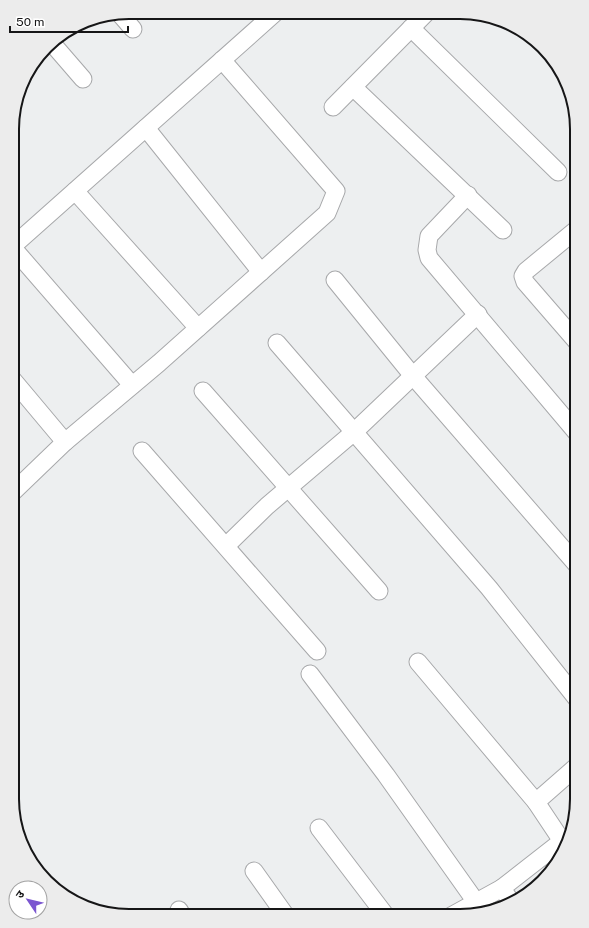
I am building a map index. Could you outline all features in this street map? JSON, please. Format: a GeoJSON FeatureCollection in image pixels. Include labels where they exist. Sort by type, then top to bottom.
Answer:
{"type":"FeatureCollection","features":[{"type":"Feature","properties":{"kind":"street"},"geometry":{"type":"LineString","coordinates":[[125,19],[133,29]]}},
{"type":"Feature","properties":{"kind":"street"},"geometry":{"type":"LineString","coordinates":[[19,242],[268,19]]}},
{"type":"Feature","properties":{"kind":"street"},"geometry":{"type":"LineString","coordinates":[[333,107],[420,19]]}},
{"type":"Feature","properties":{"kind":"street"},"geometry":{"type":"LineString","coordinates":[[411,28],[558,172]]}},
{"type":"Feature","properties":{"kind":"street"},"geometry":{"type":"LineString","coordinates":[[56,47],[83,79]]}},
{"type":"Feature","properties":{"kind":"street"},"geometry":{"type":"LineString","coordinates":[[19,486],[65,442],[198,328],[328,213],[336,191],[222,60]]}},
{"type":"Feature","properties":{"kind":"street"},"geometry":{"type":"LineString","coordinates":[[353,87],[503,230]]}},
{"type":"Feature","properties":{"kind":"street"},"geometry":{"type":"LineString","coordinates":[[146,128],[261,272]]}},
{"type":"Feature","properties":{"kind":"street"},"geometry":{"type":"LineString","coordinates":[[75,191],[198,328]]}},
{"type":"Feature","properties":{"kind":"street"},"geometry":{"type":"LineString","coordinates":[[468,195],[429,236],[427,250],[429,258],[478,314],[570,425]]}},
{"type":"Feature","properties":{"kind":"street"},"geometry":{"type":"LineString","coordinates":[[570,235],[526,271],[523,276],[525,282],[570,334]]}},
{"type":"Feature","properties":{"kind":"street"},"geometry":{"type":"LineString","coordinates":[[19,254],[132,385]]}},
{"type":"Feature","properties":{"kind":"street"},"geometry":{"type":"LineString","coordinates":[[335,280],[413,376],[570,557]]}},
{"type":"Feature","properties":{"kind":"street"},"geometry":{"type":"LineString","coordinates":[[226,546],[267,506],[354,432],[478,314]]}},
{"type":"Feature","properties":{"kind":"street"},"geometry":{"type":"LineString","coordinates":[[277,342],[488,588],[570,690]]}},
{"type":"Feature","properties":{"kind":"street"},"geometry":{"type":"LineString","coordinates":[[19,387],[65,442]]}},
{"type":"Feature","properties":{"kind":"street"},"geometry":{"type":"LineString","coordinates":[[203,391],[379,591]]}},
{"type":"Feature","properties":{"kind":"street"},"geometry":{"type":"LineString","coordinates":[[142,452],[317,650]]}},
{"type":"Feature","properties":{"kind":"street"},"geometry":{"type":"LineString","coordinates":[[418,662],[536,802],[563,837]]}},
{"type":"Feature","properties":{"kind":"street"},"geometry":{"type":"LineString","coordinates":[[310,674],[386,775],[476,902]]}},
{"type":"Feature","properties":{"kind":"street"},"geometry":{"type":"LineString","coordinates":[[536,802],[570,772]]}},
{"type":"Feature","properties":{"kind":"street"},"geometry":{"type":"LineString","coordinates":[[319,828],[381,909]]}},
{"type":"Feature","properties":{"kind":"street"},"geometry":{"type":"LineString","coordinates":[[464,909],[476,902],[507,895],[561,842]]}},
{"type":"Feature","properties":{"kind":"street"},"geometry":{"type":"LineString","coordinates":[[254,871],[281,909]]}}]}
